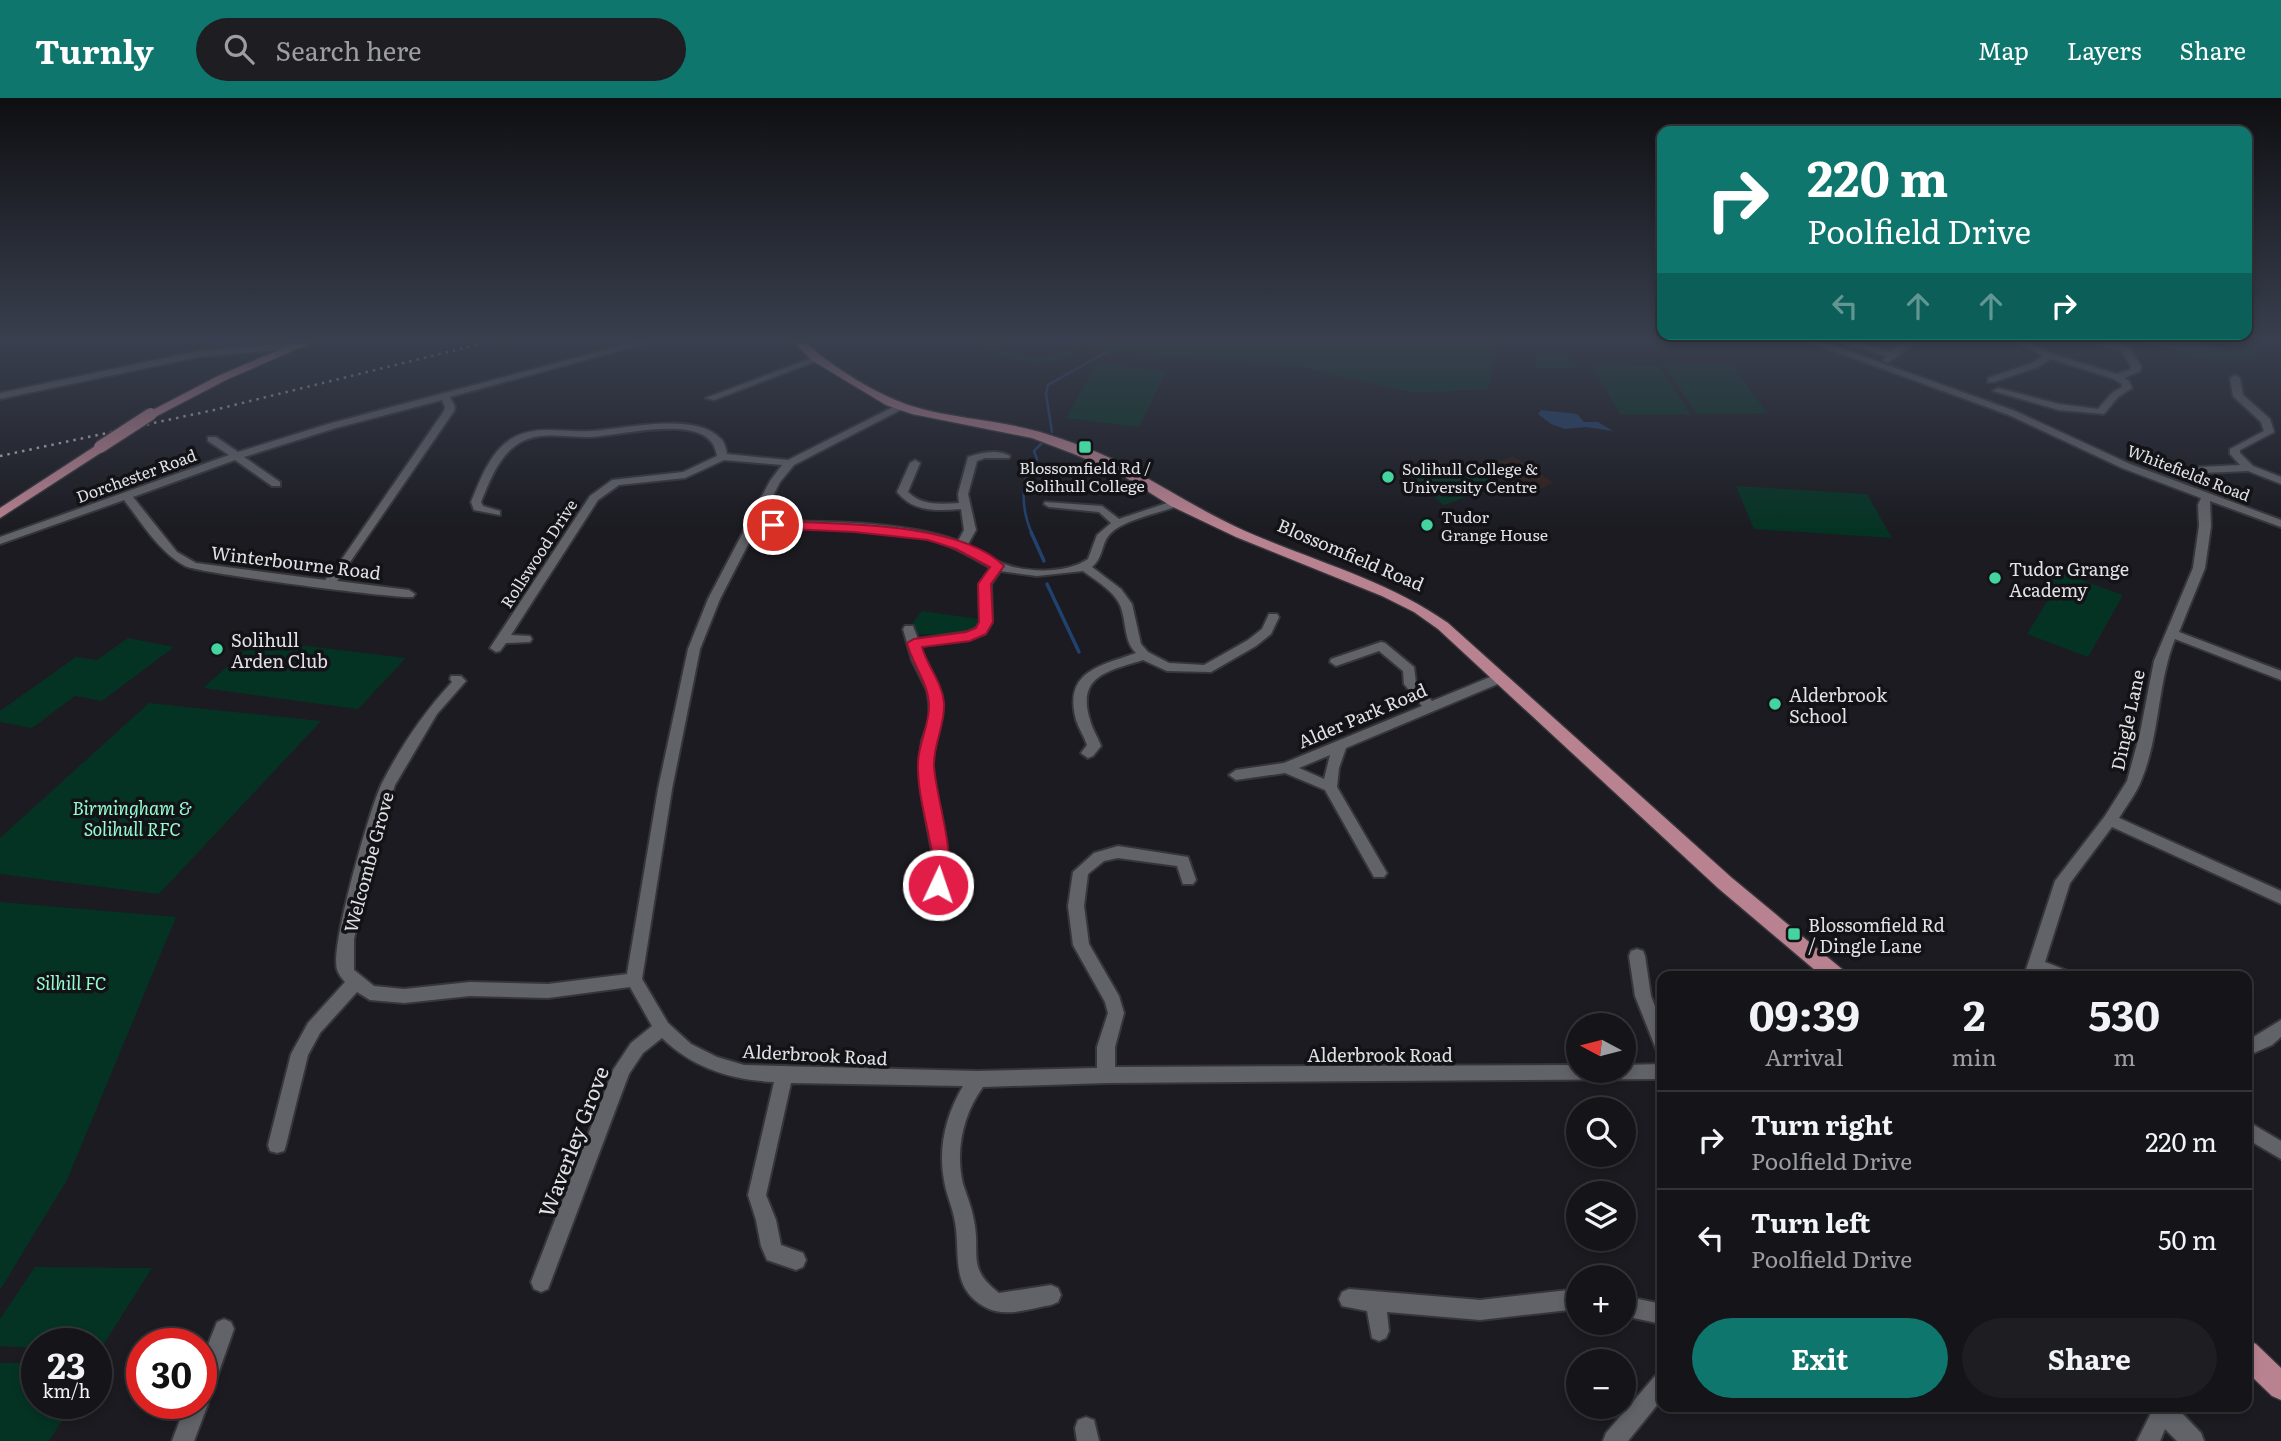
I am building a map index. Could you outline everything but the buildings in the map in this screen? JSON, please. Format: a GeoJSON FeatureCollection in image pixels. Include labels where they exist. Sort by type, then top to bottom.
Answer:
{"type":"FeatureCollection","features":[{"type":"Feature","properties":{"kind":"main road"},"geometry":{"type":"LineString","coordinates":[[0,514],[151,414],[169,405]]}},
{"type":"Feature","properties":{"kind":"main road","name":"Blossomfield Road"},"geometry":{"type":"LineString","coordinates":[[901,406],[1035,435],[1058,443],[1122,469],[1177,503],[1241,534],[1354,579],[1419,609],[1443,626],[1725,883],[1830,971]]}},
{"type":"Feature","properties":{"kind":"main road"},"geometry":{"type":"LineString","coordinates":[[2252,1358],[2281,1387]]}},
{"type":"Feature","properties":{"kind":"street","name":"Dorchester Road"},"geometry":{"type":"LineString","coordinates":[[0,541],[237,456],[332,426],[412,405]]}},
{"type":"Feature","properties":{"kind":"street"},"geometry":{"type":"LineString","coordinates":[[327,584],[337,574],[449,411],[449,405]]}},
{"type":"Feature","properties":{"kind":"street","name":"Whitefields Road"},"geometry":{"type":"LineString","coordinates":[[1988,405],[2012,413],[2126,466],[2281,524]]}},
{"type":"Feature","properties":{"kind":"street"},"geometry":{"type":"LineString","coordinates":[[2053,405],[2101,412],[2109,421]]}},
{"type":"Feature","properties":{"kind":"street"},"geometry":{"type":"LineString","coordinates":[[2101,412],[2107,405]]}},
{"type":"Feature","properties":{"kind":"street"},"geometry":{"type":"LineString","coordinates":[[2247,405],[2269,426],[2269,432],[2235,449],[2240,460],[2249,468],[2281,481]]}},
{"type":"Feature","properties":{"kind":"street"},"geometry":{"type":"LineString","coordinates":[[277,1144],[300,1054],[314,1028],[355,982],[370,993],[404,996],[470,989],[548,991],[634,980],[665,789],[694,649],[714,599],[775,481],[790,463],[901,406]]}},
{"type":"Feature","properties":{"kind":"street"},"geometry":{"type":"LineString","coordinates":[[496,513],[478,508],[476,502],[479,494],[507,447],[526,436],[544,433],[593,433],[656,426],[702,432],[717,437],[722,443],[723,457],[790,463]]}},
{"type":"Feature","properties":{"kind":"street"},"geometry":{"type":"LineString","coordinates":[[212,439],[276,484]]}},
{"type":"Feature","properties":{"kind":"street"},"geometry":{"type":"LineString","coordinates":[[961,546],[970,530],[960,502],[972,459],[985,455],[1005,456]]}},
{"type":"Feature","properties":{"kind":"street","name":"Rollswood Drive"},"geometry":{"type":"LineString","coordinates":[[526,639],[500,643],[594,498],[625,480],[675,477],[695,472],[723,457]]}},
{"type":"Feature","properties":{"kind":"street"},"geometry":{"type":"LineString","coordinates":[[915,463],[902,492],[914,504],[927,507],[960,502]]}},
{"type":"Feature","properties":{"kind":"street"},"geometry":{"type":"LineString","coordinates":[[2180,468],[2192,476],[2199,470],[2249,468]]}},
{"type":"Feature","properties":{"kind":"street","name":"Winterbourne Road"},"geometry":{"type":"LineString","coordinates":[[126,496],[173,554],[183,562],[206,570],[409,594]]}},
{"type":"Feature","properties":{"kind":"street","name":"Dingle Lane"},"geometry":{"type":"LineString","coordinates":[[2034,971],[2063,881],[2110,820],[2134,782],[2147,733],[2160,661],[2199,568],[2206,526],[2203,505],[2207,496]]}},
{"type":"Feature","properties":{"kind":"street"},"geometry":{"type":"LineString","coordinates":[[753,524],[904,533],[945,540],[998,566],[1025,572],[1084,566],[1096,558],[1104,532],[1117,523],[1161,511],[1177,503]]}},
{"type":"Feature","properties":{"kind":"street"},"geometry":{"type":"LineString","coordinates":[[1049,504],[1102,509],[1117,523]]}},
{"type":"Feature","properties":{"kind":"street"},"geometry":{"type":"LineString","coordinates":[[914,643],[970,636],[981,631],[986,622],[985,584],[998,566]]}},
{"type":"Feature","properties":{"kind":"street"},"geometry":{"type":"LineString","coordinates":[[1084,566],[1117,592],[1126,604],[1135,645],[1144,655],[1167,667],[1206,669],[1252,643],[1267,631],[1273,617]]}},
{"type":"Feature","properties":{"kind":"street"},"geometry":{"type":"LineString","coordinates":[[909,629],[918,660],[934,690],[936,702],[937,718],[929,741],[926,764],[932,814],[942,862],[933,905]]}},
{"type":"Feature","properties":{"kind":"street"},"geometry":{"type":"LineString","coordinates":[[2171,633],[2281,676]]}},
{"type":"Feature","properties":{"kind":"street"},"geometry":{"type":"LineString","coordinates":[[1336,662],[1381,646],[1409,670],[1410,684],[1429,706]]}},
{"type":"Feature","properties":{"kind":"street"},"geometry":{"type":"LineString","coordinates":[[1088,753],[1094,746],[1083,721],[1079,694],[1081,683],[1091,675],[1144,655]]}},
{"type":"Feature","properties":{"kind":"street","name":"Alder Park Road"},"geometry":{"type":"LineString","coordinates":[[1236,775],[1286,768],[1500,678]]}},
{"type":"Feature","properties":{"kind":"street","name":"Welcombe Grove"},"geometry":{"type":"LineString","coordinates":[[355,982],[344,967],[346,939],[378,814],[388,785],[408,747],[432,711],[460,681],[456,679]]}},
{"type":"Feature","properties":{"kind":"street"},"geometry":{"type":"LineString","coordinates":[[1340,746],[1332,768],[1330,787],[1379,873]]}},
{"type":"Feature","properties":{"kind":"street"},"geometry":{"type":"LineString","coordinates":[[1286,768],[1330,787]]}},
{"type":"Feature","properties":{"kind":"street"},"geometry":{"type":"LineString","coordinates":[[2110,820],[2281,898]]}},
{"type":"Feature","properties":{"kind":"street"},"geometry":{"type":"LineString","coordinates":[[1106,1075],[1106,1047],[1115,1013],[1113,1002],[1081,945],[1076,906],[1081,872],[1099,857],[1118,852],[1179,860],[1185,864],[1188,880]]}},
{"type":"Feature","properties":{"kind":"street"},"geometry":{"type":"LineString","coordinates":[[938,885],[956,886]]}},
{"type":"Feature","properties":{"kind":"street"},"geometry":{"type":"LineString","coordinates":[[1637,956],[1643,996],[1657,1031]]}},
{"type":"Feature","properties":{"kind":"street","name":"Alderbrook Road"},"geometry":{"type":"LineString","coordinates":[[634,980],[662,1028],[685,1048],[712,1063],[744,1073],[978,1079],[1106,1075],[1657,1072]]}},
{"type":"Feature","properties":{"kind":"street"},"geometry":{"type":"LineString","coordinates":[[2252,1047],[2266,1040],[2281,1027]]}},
{"type":"Feature","properties":{"kind":"street","name":"Waverley Grove"},"geometry":{"type":"LineString","coordinates":[[541,1282],[622,1070],[637,1048],[662,1028]]}},
{"type":"Feature","properties":{"kind":"street"},"geometry":{"type":"LineString","coordinates":[[784,1076],[757,1195],[759,1209],[767,1223],[769,1244],[774,1253],[796,1260]]}},
{"type":"Feature","properties":{"kind":"street"},"geometry":{"type":"LineString","coordinates":[[978,1079],[958,1108],[951,1162],[953,1180],[965,1222],[965,1265],[969,1278],[991,1301],[1000,1303],[1051,1295]]}},
{"type":"Feature","properties":{"kind":"street"},"geometry":{"type":"LineString","coordinates":[[2252,1132],[2281,1151]]}},
{"type":"Feature","properties":{"kind":"street"},"geometry":{"type":"LineString","coordinates":[[1349,1299],[1480,1310],[1566,1300]]}},
{"type":"Feature","properties":{"kind":"street"},"geometry":{"type":"LineString","coordinates":[[1376,1301],[1379,1331]]}},
{"type":"Feature","properties":{"kind":"street"},"geometry":{"type":"LineString","coordinates":[[1636,1309],[1657,1313]]}},
{"type":"Feature","properties":{"kind":"street"},"geometry":{"type":"LineString","coordinates":[[217,1348],[224,1329]]}},
{"type":"Feature","properties":{"kind":"street"},"geometry":{"type":"LineString","coordinates":[[1614,1441],[1657,1389]]}},
{"type":"Feature","properties":{"kind":"street"},"geometry":{"type":"LineString","coordinates":[[2148,1441],[2162,1412]]}},
{"type":"Feature","properties":{"kind":"street"},"geometry":{"type":"LineString","coordinates":[[2167,1412],[2193,1441]]}},
{"type":"Feature","properties":{"kind":"street"},"geometry":{"type":"LineString","coordinates":[[183,1441],[191,1419]]}},
{"type":"Feature","properties":{"kind":"shaded area"},"geometry":{"type":"Polygon","coordinates":[[[1513,456],[1554,483],[1527,495],[1485,467],[1513,456]]]}},
{"type":"Feature","properties":{"kind":"green space"},"geometry":{"type":"Polygon","coordinates":[[[1074,405],[1150,405],[1139,427],[1066,418],[1074,405]]]}},
{"type":"Feature","properties":{"kind":"green space"},"geometry":{"type":"Polygon","coordinates":[[[1615,405],[1684,405],[1690,414],[1620,414],[1615,405]]]}},
{"type":"Feature","properties":{"kind":"green space"},"geometry":{"type":"Polygon","coordinates":[[[1691,405],[1761,405],[1767,413],[1697,414],[1691,405]]]}},
{"type":"Feature","properties":{"kind":"green space"},"geometry":{"type":"Polygon","coordinates":[[[1462,462],[1498,485],[1444,505],[1412,480],[1462,462]]]}},
{"type":"Feature","properties":{"kind":"green space"},"geometry":{"type":"Polygon","coordinates":[[[1736,486],[1867,494],[1892,538],[1754,529],[1736,486]]]}},
{"type":"Feature","properties":{"kind":"green space"},"geometry":{"type":"Polygon","coordinates":[[[2056,571],[2123,595],[2088,657],[2027,634],[2051,595],[2042,592],[2056,571]]]}},
{"type":"Feature","properties":{"kind":"green space"},"geometry":{"type":"Polygon","coordinates":[[[922,611],[979,619],[975,625],[961,632],[918,634],[911,625],[922,611]]]}},
{"type":"Feature","properties":{"kind":"green space"},"geometry":{"type":"Polygon","coordinates":[[[128,638],[174,647],[102,701],[75,696],[32,728],[0,722],[0,711],[76,657],[97,660],[128,638]]]}},
{"type":"Feature","properties":{"kind":"green space"},"geometry":{"type":"Polygon","coordinates":[[[257,640],[406,658],[358,709],[203,688],[257,640]]]}},
{"type":"Feature","properties":{"kind":"green space","name":"Birmingham & Solihull RFC"},"geometry":{"type":"Polygon","coordinates":[[[149,703],[321,721],[159,894],[0,874],[0,838],[149,703]]]}},
{"type":"Feature","properties":{"kind":"green space","name":"Silhill FC"},"geometry":{"type":"Polygon","coordinates":[[[0,902],[176,917],[67,1180],[0,1290],[0,902]]]}},
{"type":"Feature","properties":{"kind":"green space"},"geometry":{"type":"Polygon","coordinates":[[[35,1267],[152,1268],[112,1331],[112,1328],[21,1328],[21,1347],[0,1346],[0,1319],[35,1267]]]}},
{"type":"Feature","properties":{"kind":"green space"},"geometry":{"type":"Polygon","coordinates":[[[0,1363],[21,1363],[21,1419],[63,1419],[49,1441],[0,1441],[0,1363]]]}},
{"type":"Feature","properties":{"kind":"water"},"geometry":{"type":"Polygon","coordinates":[[[1541,410],[1577,414],[1584,422],[1598,422],[1613,431],[1586,427],[1565,429],[1551,424],[1538,414],[1541,410]]]}},
{"type":"Feature","properties":{"kind":"waterway"},"geometry":{"type":"LineString","coordinates":[[1048,405],[1052,432]]}},
{"type":"Feature","properties":{"kind":"waterway"},"geometry":{"type":"LineString","coordinates":[[1032,534],[1024,505],[1024,485],[1037,459],[1034,451],[1042,443]]}},
{"type":"Feature","properties":{"kind":"waterway"},"geometry":{"type":"LineString","coordinates":[[1031,532],[1044,561]]}},
{"type":"Feature","properties":{"kind":"waterway"},"geometry":{"type":"LineString","coordinates":[[1047,584],[1079,652]]}},
{"type":"Feature","properties":{"kind":"railway"},"geometry":{"type":"LineString","coordinates":[[0,456],[235,405]]}},
{"type":"Feature","properties":{"kind":"place","name":"Blossomfield Rd / Solihull College"},"geometry":{"type":"Point","coordinates":[1085,447]}},
{"type":"Feature","properties":{"kind":"place","name":"Solihull College & University Centre"},"geometry":{"type":"Point","coordinates":[1388,477]}},
{"type":"Feature","properties":{"kind":"place","name":"Tudor Grange House"},"geometry":{"type":"Point","coordinates":[1427,525]}},
{"type":"Feature","properties":{"kind":"place","name":"Tudor Grange Academy"},"geometry":{"type":"Point","coordinates":[1995,578]}},
{"type":"Feature","properties":{"kind":"place","name":"Solihull Arden Club"},"geometry":{"type":"Point","coordinates":[217,649]}},
{"type":"Feature","properties":{"kind":"place","name":"Alderbrook School"},"geometry":{"type":"Point","coordinates":[1775,704]}},
{"type":"Feature","properties":{"kind":"place","name":"Blossomfield Rd / Dingle Lane"},"geometry":{"type":"Point","coordinates":[1794,934]}},
{"type":"Feature","properties":{"kind":"route"},"geometry":{"type":"LineString","coordinates":[[773,525],[854,528],[929,537],[961,546],[998,566],[986,579],[984,591],[987,617],[981,631],[970,636],[914,643],[918,660],[934,690],[936,702],[937,718],[929,741],[926,764],[932,814],[942,862],[938,885]]}}]}
